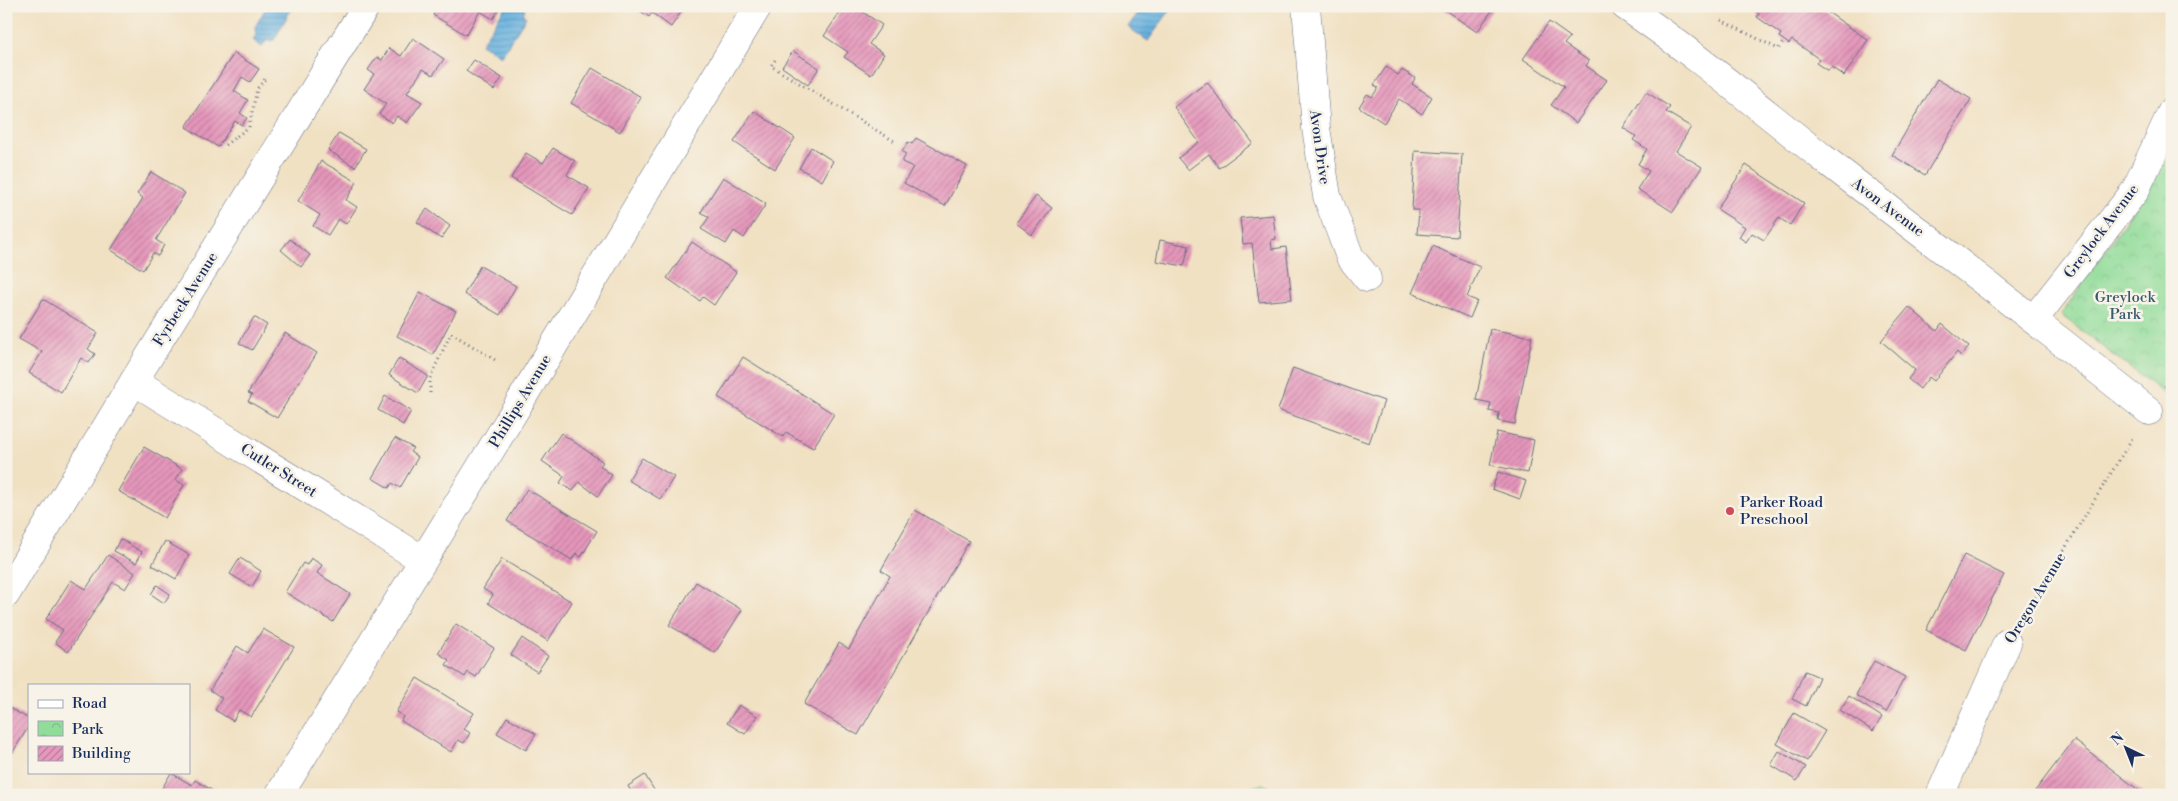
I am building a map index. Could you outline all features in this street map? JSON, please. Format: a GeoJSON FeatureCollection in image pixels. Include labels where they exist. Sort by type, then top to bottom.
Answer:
{"type":"FeatureCollection","features":[{"type":"Feature","properties":{"kind":"street","name":"Fyrbeck Avenue"},"geometry":{"type":"LineString","coordinates":[[6,594],[134,381],[366,6]]}},
{"type":"Feature","properties":{"kind":"street","name":"Phillips Avenue"},"geometry":{"type":"LineString","coordinates":[[279,795],[758,6]]}},
{"type":"Feature","properties":{"kind":"street","name":"Avon Drive"},"geometry":{"type":"LineString","coordinates":[[1306,6],[1316,128],[1327,196],[1350,257],[1367,278]]}},
{"type":"Feature","properties":{"kind":"street","name":"Avon Avenue"},"geometry":{"type":"LineString","coordinates":[[1625,6],[1690,52],[1823,158],[2034,319],[2149,411]]}},
{"type":"Feature","properties":{"kind":"street","name":"Greylock Avenue"},"geometry":{"type":"LineString","coordinates":[[2034,319],[2135,190],[2172,111]]}},
{"type":"Feature","properties":{"kind":"street","name":"Cutler Street"},"geometry":{"type":"LineString","coordinates":[[134,381],[423,560]]}},
{"type":"Feature","properties":{"kind":"street","name":"Oregon Avenue"},"geometry":{"type":"LineString","coordinates":[[1940,795],[2007,643]]}},
{"type":"Feature","properties":{"kind":"path"},"geometry":{"type":"LineString","coordinates":[[1721,20],[1778,49],[1784,41]]}},
{"type":"Feature","properties":{"kind":"path"},"geometry":{"type":"LineString","coordinates":[[775,60],[771,66],[894,141]]}},
{"type":"Feature","properties":{"kind":"path"},"geometry":{"type":"LineString","coordinates":[[225,145],[249,127],[256,89],[265,79]]}},
{"type":"Feature","properties":{"kind":"path"},"geometry":{"type":"LineString","coordinates":[[430,393],[430,378],[451,333],[497,361]]}},
{"type":"Feature","properties":{"kind":"path","name":"Oregon Avenue"},"geometry":{"type":"LineString","coordinates":[[2007,643],[2149,411]]}},
{"type":"Feature","properties":{"kind":"green space","name":"Greylock Park"},"geometry":{"type":"Polygon","coordinates":[[[2172,144],[2172,400],[2061,315],[2165,164],[2172,144]]]}},
{"type":"Feature","properties":{"kind":"green space"},"geometry":{"type":"Polygon","coordinates":[[[1263,784],[1287,795],[1235,795],[1236,792],[1263,784]]]}},
{"type":"Feature","properties":{"kind":"water"},"geometry":{"type":"Polygon","coordinates":[[[267,6],[293,6],[274,40],[266,41],[262,47],[253,40],[256,35],[255,27],[267,6]]]}},
{"type":"Feature","properties":{"kind":"water"},"geometry":{"type":"Polygon","coordinates":[[[506,6],[520,6],[525,9],[523,14],[526,17],[501,56],[481,44],[506,6]]]}},
{"type":"Feature","properties":{"kind":"water"},"geometry":{"type":"Polygon","coordinates":[[[1143,6],[1173,6],[1148,41],[1128,27],[1143,6]]]}},
{"type":"Feature","properties":{"kind":"building"},"geometry":{"type":"Polygon","coordinates":[[[438,6],[501,6],[493,19],[480,11],[466,35],[433,15],[438,6]]]}},
{"type":"Feature","properties":{"kind":"building"},"geometry":{"type":"Polygon","coordinates":[[[642,6],[685,6],[671,27],[652,13],[649,17],[639,10],[642,6]]]}},
{"type":"Feature","properties":{"kind":"building"},"geometry":{"type":"Polygon","coordinates":[[[844,6],[854,6],[882,25],[869,44],[884,54],[871,75],[844,57],[848,52],[824,36],[844,6]]]}},
{"type":"Feature","properties":{"kind":"building"},"geometry":{"type":"Polygon","coordinates":[[[1439,6],[1495,6],[1477,32],[1439,6]]]}},
{"type":"Feature","properties":{"kind":"building"},"geometry":{"type":"Polygon","coordinates":[[[1741,6],[1819,6],[1868,40],[1844,76],[1831,67],[1828,71],[1816,63],[1819,59],[1792,40],[1789,44],[1779,37],[1781,34],[1757,17],[1759,14],[1750,7],[1748,11],[1741,6]]]}},
{"type":"Feature","properties":{"kind":"building"},"geometry":{"type":"Polygon","coordinates":[[[1549,22],[1570,37],[1564,44],[1589,61],[1586,66],[1607,80],[1576,123],[1551,105],[1564,87],[1523,59],[1549,22]]]}},
{"type":"Feature","properties":{"kind":"building"},"geometry":{"type":"Polygon","coordinates":[[[413,38],[444,59],[433,75],[423,69],[407,93],[422,102],[407,123],[397,116],[392,123],[379,114],[386,104],[364,89],[374,74],[368,70],[377,57],[382,60],[389,48],[401,56],[413,38]]]}},
{"type":"Feature","properties":{"kind":"building"},"geometry":{"type":"Polygon","coordinates":[[[793,51],[819,68],[808,85],[782,67],[793,51]]]}},
{"type":"Feature","properties":{"kind":"building"},"geometry":{"type":"Polygon","coordinates":[[[234,53],[259,69],[250,82],[242,77],[234,91],[248,100],[240,113],[247,118],[242,125],[235,121],[218,147],[186,127],[234,53]]]}},
{"type":"Feature","properties":{"kind":"building"},"geometry":{"type":"Polygon","coordinates":[[[474,60],[502,78],[494,90],[466,71],[474,60]]]}},
{"type":"Feature","properties":{"kind":"building"},"geometry":{"type":"Polygon","coordinates":[[[1386,67],[1398,75],[1402,70],[1415,78],[1412,84],[1432,97],[1422,114],[1399,99],[1384,123],[1359,107],[1367,94],[1372,97],[1378,88],[1374,85],[1386,67]]]}},
{"type":"Feature","properties":{"kind":"building"},"geometry":{"type":"Polygon","coordinates":[[[592,68],[641,97],[620,132],[571,103],[592,68]]]}},
{"type":"Feature","properties":{"kind":"building"},"geometry":{"type":"Polygon","coordinates":[[[1937,79],[1971,99],[1925,175],[1892,155],[1937,79]]]}},
{"type":"Feature","properties":{"kind":"building"},"geometry":{"type":"Polygon","coordinates":[[[1207,82],[1253,143],[1219,168],[1209,154],[1188,170],[1178,158],[1199,142],[1174,107],[1207,82]]]}},
{"type":"Feature","properties":{"kind":"building"},"geometry":{"type":"Polygon","coordinates":[[[1646,92],[1670,107],[1666,112],[1691,127],[1676,151],[1702,167],[1673,212],[1637,189],[1649,171],[1638,164],[1647,149],[1633,140],[1636,136],[1623,128],[1646,92]]]}},
{"type":"Feature","properties":{"kind":"building"},"geometry":{"type":"Polygon","coordinates":[[[754,111],[795,138],[775,169],[734,142],[754,111]]]}},
{"type":"Feature","properties":{"kind":"building"},"geometry":{"type":"Polygon","coordinates":[[[339,133],[366,149],[355,167],[328,150],[339,133]]]}},
{"type":"Feature","properties":{"kind":"building"},"geometry":{"type":"Polygon","coordinates":[[[916,138],[967,166],[945,206],[904,183],[913,167],[902,162],[906,154],[902,152],[908,142],[912,144],[916,138]]]}},
{"type":"Feature","properties":{"kind":"building"},"geometry":{"type":"Polygon","coordinates":[[[811,147],[833,161],[822,181],[799,168],[811,147]]]}},
{"type":"Feature","properties":{"kind":"building"},"geometry":{"type":"Polygon","coordinates":[[[553,148],[575,161],[567,175],[589,188],[572,215],[511,178],[526,153],[543,163],[553,148]]]}},
{"type":"Feature","properties":{"kind":"building"},"geometry":{"type":"Polygon","coordinates":[[[1415,151],[1462,154],[1457,237],[1417,234],[1419,210],[1412,210],[1415,151]]]}},
{"type":"Feature","properties":{"kind":"building"},"geometry":{"type":"Polygon","coordinates":[[[321,161],[357,182],[346,200],[357,207],[346,224],[338,219],[328,235],[313,226],[320,215],[298,201],[321,161]]]}},
{"type":"Feature","properties":{"kind":"building"},"geometry":{"type":"Polygon","coordinates":[[[1746,165],[1804,203],[1790,225],[1779,218],[1764,240],[1752,233],[1746,242],[1739,237],[1745,227],[1717,209],[1746,165]]]}},
{"type":"Feature","properties":{"kind":"building"},"geometry":{"type":"Polygon","coordinates":[[[151,172],[185,193],[156,240],[164,245],[158,256],[153,253],[143,270],[111,250],[143,198],[137,194],[151,172]]]}},
{"type":"Feature","properties":{"kind":"building"},"geometry":{"type":"Polygon","coordinates":[[[723,177],[766,204],[744,238],[734,231],[726,244],[701,229],[709,217],[701,212],[723,177]]]}},
{"type":"Feature","properties":{"kind":"building"},"geometry":{"type":"Polygon","coordinates":[[[1036,196],[1052,208],[1032,235],[1016,223],[1036,196]]]}},
{"type":"Feature","properties":{"kind":"building"},"geometry":{"type":"Polygon","coordinates":[[[427,209],[450,226],[441,239],[417,222],[427,209]]]}},
{"type":"Feature","properties":{"kind":"building"},"geometry":{"type":"Polygon","coordinates":[[[1273,215],[1276,239],[1271,240],[1272,249],[1286,247],[1292,299],[1259,302],[1252,243],[1243,244],[1240,218],[1273,215]]]}},
{"type":"Feature","properties":{"kind":"building"},"geometry":{"type":"Polygon","coordinates":[[[290,239],[310,255],[301,267],[281,250],[290,239]]]}},
{"type":"Feature","properties":{"kind":"building"},"geometry":{"type":"Polygon","coordinates":[[[1160,240],[1189,246],[1184,266],[1156,261],[1160,240]]]}},
{"type":"Feature","properties":{"kind":"building"},"geometry":{"type":"Polygon","coordinates":[[[692,242],[736,272],[714,305],[703,297],[700,301],[667,278],[692,242]]]}},
{"type":"Feature","properties":{"kind":"building"},"geometry":{"type":"Polygon","coordinates":[[[1433,246],[1480,267],[1467,297],[1477,301],[1470,318],[1412,293],[1433,246]]]}},
{"type":"Feature","properties":{"kind":"building"},"geometry":{"type":"Polygon","coordinates":[[[480,266],[516,286],[500,315],[464,294],[480,266]]]}},
{"type":"Feature","properties":{"kind":"building"},"geometry":{"type":"Polygon","coordinates":[[[420,292],[456,311],[433,355],[397,336],[420,292]]]}},
{"type":"Feature","properties":{"kind":"building"},"geometry":{"type":"Polygon","coordinates":[[[43,299],[98,333],[88,349],[95,354],[89,363],[81,358],[61,392],[29,373],[42,352],[19,339],[43,299]]]}},
{"type":"Feature","properties":{"kind":"building"},"geometry":{"type":"Polygon","coordinates":[[[1909,307],[1937,331],[1942,324],[1969,347],[1961,356],[1957,352],[1934,381],[1929,377],[1920,389],[1908,379],[1915,370],[1881,341],[1909,307]]]}},
{"type":"Feature","properties":{"kind":"building"},"geometry":{"type":"Polygon","coordinates":[[[254,317],[267,325],[252,350],[239,343],[254,317]]]}},
{"type":"Feature","properties":{"kind":"building"},"geometry":{"type":"Polygon","coordinates":[[[1490,329],[1532,337],[1515,424],[1498,421],[1499,413],[1489,411],[1491,403],[1476,400],[1490,329]]]}},
{"type":"Feature","properties":{"kind":"building"},"geometry":{"type":"Polygon","coordinates":[[[285,333],[317,353],[277,418],[248,401],[252,395],[248,393],[285,333]]]}},
{"type":"Feature","properties":{"kind":"building"},"geometry":{"type":"Polygon","coordinates":[[[743,357],[834,414],[813,448],[786,432],[783,437],[718,397],[743,357]]]}},
{"type":"Feature","properties":{"kind":"building"},"geometry":{"type":"Polygon","coordinates":[[[399,358],[428,376],[418,393],[389,375],[399,358]]]}},
{"type":"Feature","properties":{"kind":"building"},"geometry":{"type":"Polygon","coordinates":[[[1293,368],[1384,401],[1369,443],[1278,410],[1293,368]]]}},
{"type":"Feature","properties":{"kind":"building"},"geometry":{"type":"Polygon","coordinates":[[[385,396],[411,411],[403,425],[378,410],[385,396]]]}},
{"type":"Feature","properties":{"kind":"building"},"geometry":{"type":"Polygon","coordinates":[[[1497,432],[1534,440],[1528,473],[1490,465],[1497,432]]]}},
{"type":"Feature","properties":{"kind":"building"},"geometry":{"type":"Polygon","coordinates":[[[561,433],[603,462],[600,466],[612,475],[598,496],[579,482],[573,491],[560,483],[564,476],[542,461],[561,433]]]}},
{"type":"Feature","properties":{"kind":"building"},"geometry":{"type":"Polygon","coordinates":[[[395,438],[413,448],[410,452],[418,457],[400,488],[392,483],[389,488],[372,478],[395,438]]]}},
{"type":"Feature","properties":{"kind":"building"},"geometry":{"type":"Polygon","coordinates":[[[144,447],[182,469],[176,480],[184,485],[165,518],[118,491],[144,447]]]}},
{"type":"Feature","properties":{"kind":"building"},"geometry":{"type":"Polygon","coordinates":[[[642,458],[674,477],[660,499],[628,480],[642,458]]]}},
{"type":"Feature","properties":{"kind":"building"},"geometry":{"type":"Polygon","coordinates":[[[1498,472],[1526,481],[1520,499],[1492,489],[1498,472]]]}},
{"type":"Feature","properties":{"kind":"building"},"geometry":{"type":"Polygon","coordinates":[[[527,489],[597,531],[581,557],[576,553],[572,560],[507,521],[527,489]]]}},
{"type":"Feature","properties":{"kind":"building"},"geometry":{"type":"Polygon","coordinates":[[[915,510],[969,541],[858,735],[804,704],[839,643],[849,649],[890,576],[881,570],[915,510]]]}},
{"type":"Feature","properties":{"kind":"building"},"geometry":{"type":"Polygon","coordinates":[[[120,539],[142,552],[136,563],[114,551],[120,539]]]}},
{"type":"Feature","properties":{"kind":"building"},"geometry":{"type":"Polygon","coordinates":[[[165,541],[189,555],[176,579],[152,565],[165,541]]]}},
{"type":"Feature","properties":{"kind":"building"},"geometry":{"type":"Polygon","coordinates":[[[108,555],[135,573],[125,589],[113,582],[68,652],[55,642],[63,630],[46,619],[71,580],[86,589],[108,555]]]}},
{"type":"Feature","properties":{"kind":"building"},"geometry":{"type":"Polygon","coordinates":[[[1964,555],[2004,575],[1966,650],[1926,630],[1964,555]]]}},
{"type":"Feature","properties":{"kind":"building"},"geometry":{"type":"Polygon","coordinates":[[[240,558],[261,571],[252,587],[230,574],[240,558]]]}},
{"type":"Feature","properties":{"kind":"building"},"geometry":{"type":"Polygon","coordinates":[[[311,558],[322,565],[317,573],[350,594],[333,622],[285,592],[303,563],[307,565],[311,558]]]}},
{"type":"Feature","properties":{"kind":"building"},"geometry":{"type":"Polygon","coordinates":[[[502,559],[572,602],[548,641],[488,603],[493,595],[483,589],[502,559]]]}},
{"type":"Feature","properties":{"kind":"building"},"geometry":{"type":"Polygon","coordinates":[[[696,582],[742,610],[715,653],[669,625],[696,582]]]}},
{"type":"Feature","properties":{"kind":"building"},"geometry":{"type":"Polygon","coordinates":[[[157,585],[170,594],[164,603],[151,594],[157,585]]]}},
{"type":"Feature","properties":{"kind":"building"},"geometry":{"type":"Polygon","coordinates":[[[456,624],[494,648],[476,677],[468,672],[465,677],[446,665],[449,660],[438,653],[456,624]]]}},
{"type":"Feature","properties":{"kind":"building"},"geometry":{"type":"Polygon","coordinates":[[[263,629],[294,647],[251,717],[239,710],[233,721],[215,710],[222,698],[210,690],[237,646],[248,653],[263,629]]]}},
{"type":"Feature","properties":{"kind":"building"},"geometry":{"type":"Polygon","coordinates":[[[522,638],[548,656],[537,672],[511,655],[522,638]]]}},
{"type":"Feature","properties":{"kind":"building"},"geometry":{"type":"Polygon","coordinates":[[[1874,661],[1905,677],[1886,712],[1856,695],[1874,661]]]}},
{"type":"Feature","properties":{"kind":"building"},"geometry":{"type":"Polygon","coordinates":[[[1805,671],[1819,677],[1806,706],[1792,699],[1805,671]]]}},
{"type":"Feature","properties":{"kind":"building"},"geometry":{"type":"Polygon","coordinates":[[[417,678],[474,713],[464,729],[470,733],[464,743],[458,740],[451,752],[401,721],[403,716],[396,712],[417,678]]]}},
{"type":"Feature","properties":{"kind":"building"},"geometry":{"type":"Polygon","coordinates":[[[1849,696],[1882,717],[1873,731],[1840,710],[1849,696]]]}},
{"type":"Feature","properties":{"kind":"building"},"geometry":{"type":"Polygon","coordinates":[[[739,705],[757,716],[745,734],[727,723],[739,705]]]}},
{"type":"Feature","properties":{"kind":"building"},"geometry":{"type":"Polygon","coordinates":[[[6,706],[28,718],[28,728],[6,763],[6,706]]]}},
{"type":"Feature","properties":{"kind":"building"},"geometry":{"type":"Polygon","coordinates":[[[1794,713],[1825,731],[1807,761],[1777,744],[1794,713]]]}},
{"type":"Feature","properties":{"kind":"building"},"geometry":{"type":"Polygon","coordinates":[[[507,717],[536,734],[526,750],[497,733],[507,717]]]}},
{"type":"Feature","properties":{"kind":"building"},"geometry":{"type":"Polygon","coordinates":[[[2074,740],[2145,795],[2032,795],[2074,740]]]}},
{"type":"Feature","properties":{"kind":"building"},"geometry":{"type":"Polygon","coordinates":[[[1779,751],[1806,767],[1797,781],[1771,765],[1779,751]]]}},
{"type":"Feature","properties":{"kind":"building"},"geometry":{"type":"Polygon","coordinates":[[[170,774],[173,774],[192,785],[195,780],[220,795],[158,795],[170,774]]]}},
{"type":"Feature","properties":{"kind":"building"},"geometry":{"type":"Polygon","coordinates":[[[645,775],[657,795],[633,795],[628,786],[645,775]]]}},
{"type":"Feature","properties":{"kind":"place","name":"Parker Road Preschool"},"geometry":{"type":"Point","coordinates":[1730,511]}}]}
